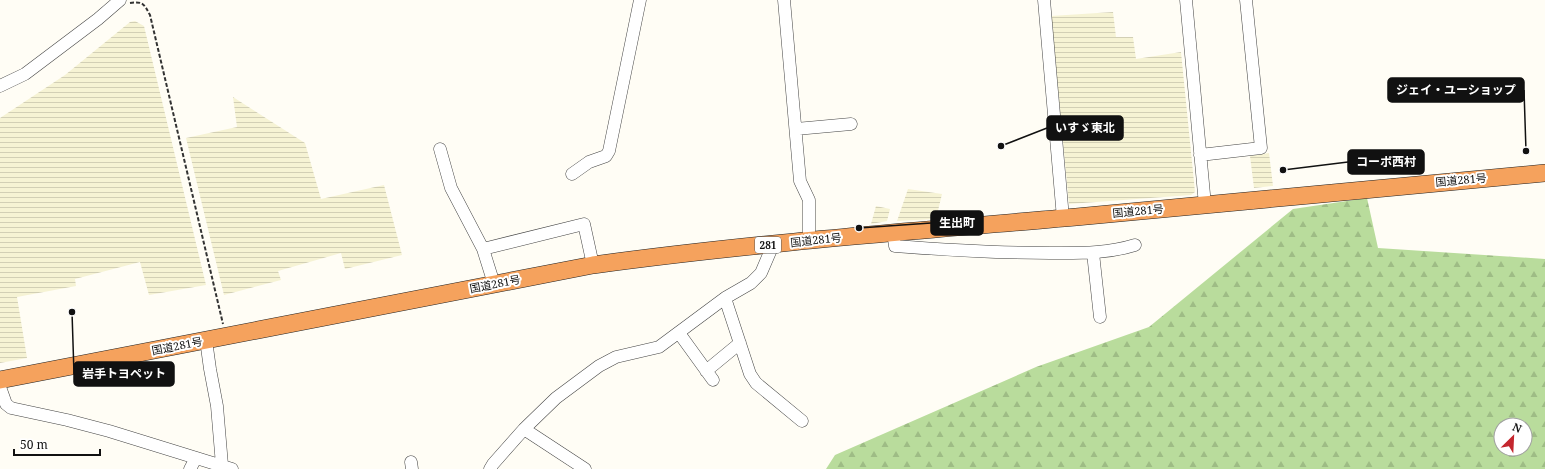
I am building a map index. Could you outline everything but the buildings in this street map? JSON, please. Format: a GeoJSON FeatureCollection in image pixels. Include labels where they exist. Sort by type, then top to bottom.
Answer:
{"type":"FeatureCollection","features":[{"type":"Feature","properties":{"kind":"highway","name":"国道281号"},"geometry":{"type":"LineString","coordinates":[[0,380],[593,265],[681,253],[893,232],[1063,218],[1545,173]]}},
{"type":"Feature","properties":{"kind":"street"},"geometry":{"type":"LineString","coordinates":[[572,174],[589,162],[606,156],[609,151],[640,0]]}},
{"type":"Feature","properties":{"kind":"street"},"geometry":{"type":"LineString","coordinates":[[784,0],[802,184],[809,200],[809,241]]}},
{"type":"Feature","properties":{"kind":"street"},"geometry":{"type":"LineString","coordinates":[[1044,0],[1063,218]]}},
{"type":"Feature","properties":{"kind":"street"},"geometry":{"type":"LineString","coordinates":[[1186,0],[1205,205]]}},
{"type":"Feature","properties":{"kind":"street"},"geometry":{"type":"LineString","coordinates":[[1200,155],[1261,148],[1246,0]]}},
{"type":"Feature","properties":{"kind":"street"},"geometry":{"type":"LineString","coordinates":[[0,86],[25,74],[122,3]]}},
{"type":"Feature","properties":{"kind":"street"},"geometry":{"type":"LineString","coordinates":[[796,129],[851,124]]}},
{"type":"Feature","properties":{"kind":"street"},"geometry":{"type":"LineString","coordinates":[[440,149],[451,188],[483,249],[494,284]]}},
{"type":"Feature","properties":{"kind":"street"},"geometry":{"type":"LineString","coordinates":[[483,249],[584,224],[593,265]]}},
{"type":"Feature","properties":{"kind":"street"},"geometry":{"type":"LineString","coordinates":[[893,232],[895,246],[978,252],[1093,253],[1116,251],[1134,245]]}},
{"type":"Feature","properties":{"kind":"street"},"geometry":{"type":"LineString","coordinates":[[490,469],[524,429],[556,398],[599,366],[616,357],[659,347],[725,298],[751,283],[761,273],[773,245]]}},
{"type":"Feature","properties":{"kind":"street"},"geometry":{"type":"LineString","coordinates":[[1093,253],[1100,317]]}},
{"type":"Feature","properties":{"kind":"street"},"geometry":{"type":"LineString","coordinates":[[725,298],[750,374],[756,383],[802,421]]}},
{"type":"Feature","properties":{"kind":"street"},"geometry":{"type":"LineString","coordinates":[[679,333],[709,375],[740,343]]}},
{"type":"Feature","properties":{"kind":"street"},"geometry":{"type":"LineString","coordinates":[[0,387],[6,404],[12,408],[102,429],[227,467],[206,340]]}},
{"type":"Feature","properties":{"kind":"street"},"geometry":{"type":"LineString","coordinates":[[524,429],[585,469]]}},
{"type":"Feature","properties":{"kind":"street"},"geometry":{"type":"LineString","coordinates":[[190,469],[196,458]]}},
{"type":"Feature","properties":{"kind":"path"},"geometry":{"type":"LineString","coordinates":[[122,3],[138,2],[145,5],[150,14],[226,336]]}},
{"type":"Feature","properties":{"kind":"shaded area"},"geometry":{"type":"Polygon","coordinates":[[[1113,12],[1116,37],[1133,37],[1136,59],[1181,52],[1195,192],[1191,195],[1069,204],[1051,16],[1113,12]]]}},
{"type":"Feature","properties":{"kind":"shaded area"},"geometry":{"type":"Polygon","coordinates":[[[135,21],[144,26],[206,285],[149,295],[140,262],[75,279],[76,286],[17,297],[27,358],[0,363],[0,118],[65,75],[130,22],[135,21]]]}},
{"type":"Feature","properties":{"kind":"shaded area"},"geometry":{"type":"Polygon","coordinates":[[[233,97],[305,143],[321,199],[384,185],[402,255],[345,269],[341,253],[278,271],[281,280],[224,295],[186,138],[237,127],[233,97]]]}},
{"type":"Feature","properties":{"kind":"shaded area"},"geometry":{"type":"Polygon","coordinates":[[[1269,153],[1273,186],[1254,188],[1250,156],[1269,153]]]}},
{"type":"Feature","properties":{"kind":"shaded area"},"geometry":{"type":"Polygon","coordinates":[[[908,189],[942,194],[936,219],[897,221],[908,189]]]}},
{"type":"Feature","properties":{"kind":"shaded area"},"geometry":{"type":"Polygon","coordinates":[[[876,206],[890,209],[887,221],[871,224],[876,206]]]}},
{"type":"Feature","properties":{"kind":"green space"},"geometry":{"type":"Polygon","coordinates":[[[1367,198],[1378,248],[1545,259],[1545,469],[826,469],[835,455],[1036,367],[1149,327],[1293,209],[1367,198]]]}},
{"type":"Feature","properties":{"kind":"place","name":"いすゞ東北"},"geometry":{"type":"Point","coordinates":[1001,146]}},
{"type":"Feature","properties":{"kind":"place","name":"ジェイ・ユーショップ"},"geometry":{"type":"Point","coordinates":[1526,151]}},
{"type":"Feature","properties":{"kind":"place","name":"コーポ西村"},"geometry":{"type":"Point","coordinates":[1283,170]}},
{"type":"Feature","properties":{"kind":"place","name":"生出町"},"geometry":{"type":"Point","coordinates":[859,228]}},
{"type":"Feature","properties":{"kind":"place","name":"岩手トヨペット"},"geometry":{"type":"Point","coordinates":[72,312]}}]}
